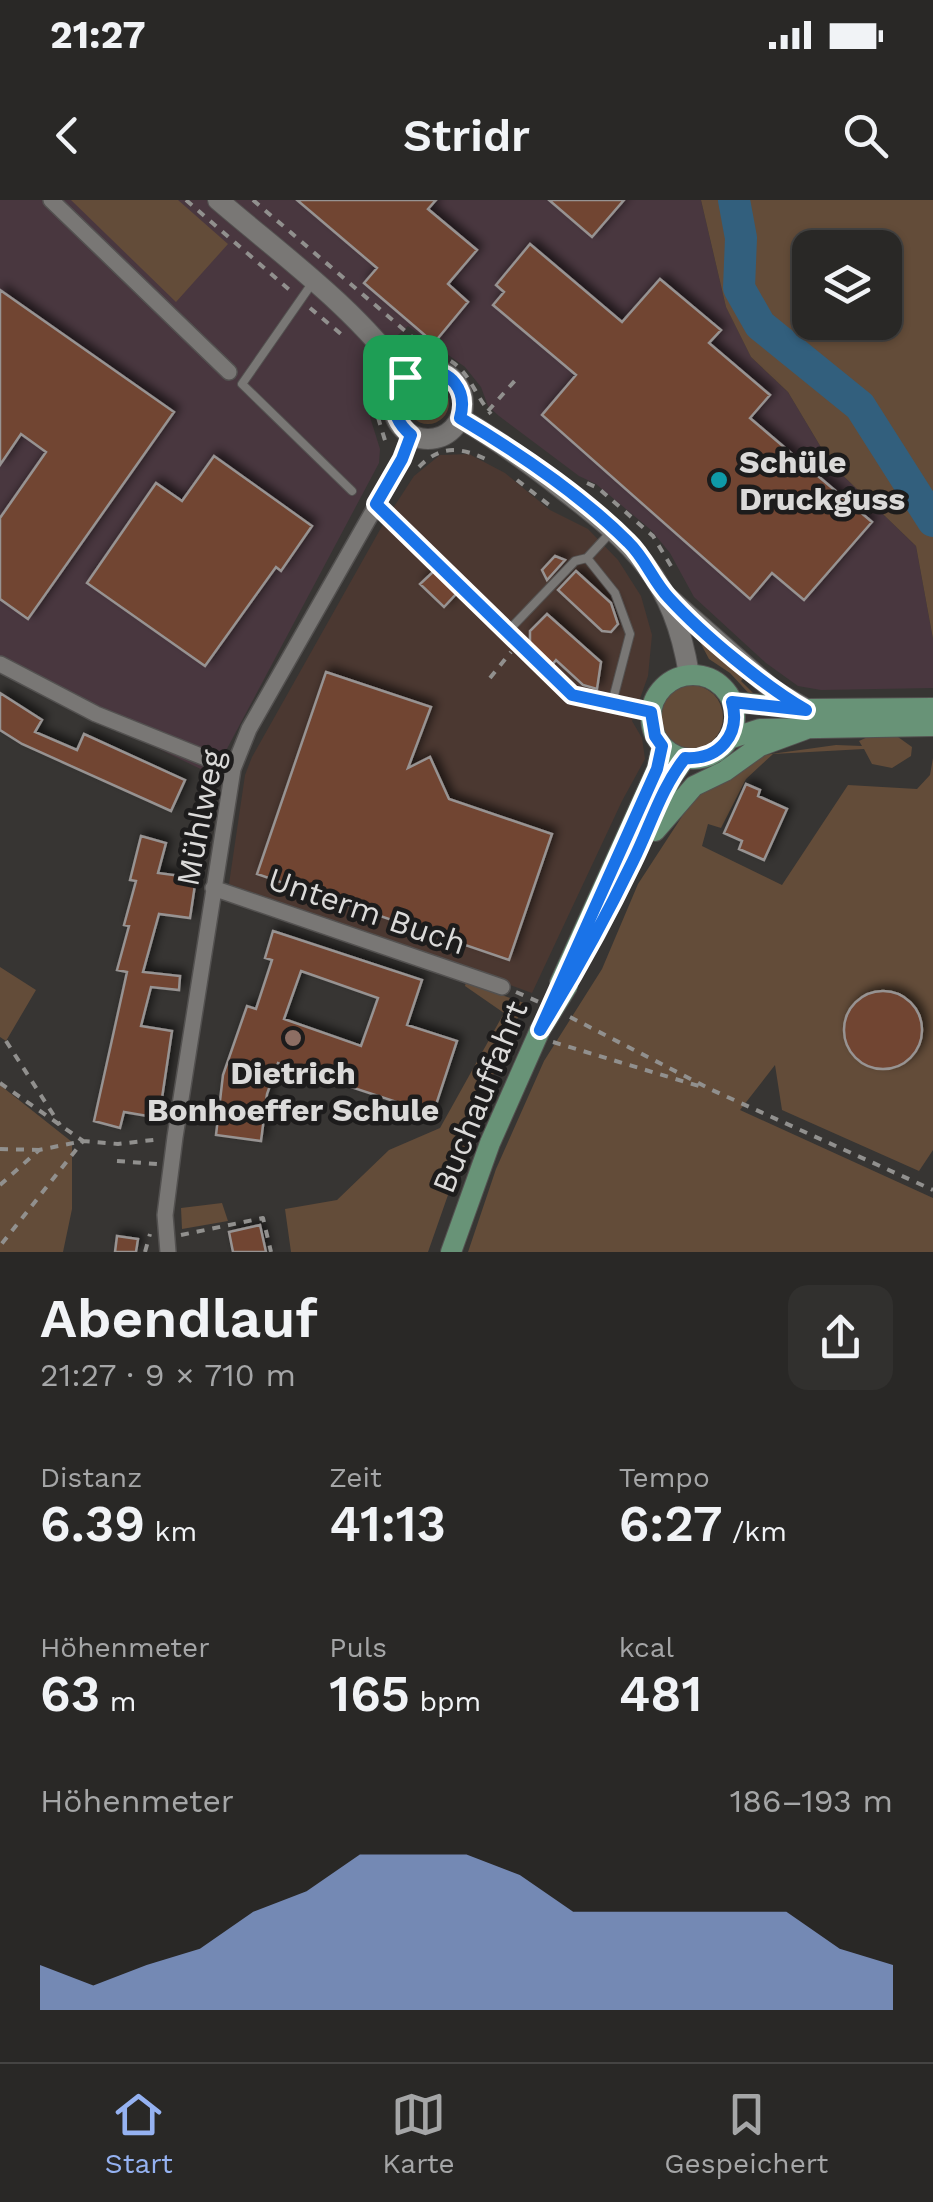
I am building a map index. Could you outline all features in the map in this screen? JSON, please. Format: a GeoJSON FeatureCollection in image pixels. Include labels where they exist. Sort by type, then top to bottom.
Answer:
{"type":"FeatureCollection","features":[{"type":"Feature","properties":{"kind":"main road"},"geometry":{"type":"LineString","coordinates":[[729,739],[735,721],[732,702],[716,681],[689,674],[668,682],[654,701],[651,712],[655,736],[662,746],[685,758],[710,756],[729,739],[808,719],[933,708]]}},
{"type":"Feature","properties":{"kind":"main road"},"geometry":{"type":"LineString","coordinates":[[732,702],[808,719],[933,726]]}},
{"type":"Feature","properties":{"kind":"main road"},"geometry":{"type":"LineString","coordinates":[[633,861],[694,786],[808,719]]}},
{"type":"Feature","properties":{"kind":"main road","name":"Buchauffahrt"},"geometry":{"type":"LineString","coordinates":[[450,1252],[490,1144],[657,769],[662,746]]}},
{"type":"Feature","properties":{"kind":"main road"},"geometry":{"type":"LineString","coordinates":[[564,984],[685,758]]}},
{"type":"Feature","properties":{"kind":"street"},"geometry":{"type":"LineString","coordinates":[[51,200],[229,372]]}},
{"type":"Feature","properties":{"kind":"street"},"geometry":{"type":"LineString","coordinates":[[218,200],[307,291],[387,352],[405,377]]}},
{"type":"Feature","properties":{"kind":"street"},"geometry":{"type":"LineString","coordinates":[[422,370],[440,371],[460,390],[460,418],[445,435],[434,439],[411,435],[396,418],[394,396],[405,377],[422,370]]}},
{"type":"Feature","properties":{"kind":"street"},"geometry":{"type":"LineString","coordinates":[[460,418],[519,456],[632,546],[665,594],[689,674]]}},
{"type":"Feature","properties":{"kind":"street","name":"Mühlweg"},"geometry":{"type":"LineString","coordinates":[[167,1245],[165,1215],[175,1138],[232,769],[249,729],[402,459],[411,435]]}},
{"type":"Feature","properties":{"kind":"street"},"geometry":{"type":"LineString","coordinates":[[665,594],[808,719]]}},
{"type":"Feature","properties":{"kind":"street"},"geometry":{"type":"LineString","coordinates":[[0,664],[96,714],[232,769]]}},
{"type":"Feature","properties":{"kind":"street","name":"Unterm Buch"},"geometry":{"type":"LineString","coordinates":[[214,888],[502,987]]}},
{"type":"Feature","properties":{"kind":"lane"},"geometry":{"type":"LineString","coordinates":[[307,291],[242,384],[352,491]]}},
{"type":"Feature","properties":{"kind":"lane"},"geometry":{"type":"LineString","coordinates":[[376,504],[572,695],[651,712]]}},
{"type":"Feature","properties":{"kind":"lane"},"geometry":{"type":"LineString","coordinates":[[509,630],[575,561],[588,558],[614,529]]}},
{"type":"Feature","properties":{"kind":"lane"},"geometry":{"type":"LineString","coordinates":[[588,558],[615,593],[630,634],[612,704]]}},
{"type":"Feature","properties":{"kind":"path"},"geometry":{"type":"LineString","coordinates":[[186,200],[307,291],[352,343]]}},
{"type":"Feature","properties":{"kind":"path"},"geometry":{"type":"LineString","coordinates":[[253,200],[432,354],[456,363],[467,373],[488,411],[519,376]]}},
{"type":"Feature","properties":{"kind":"path"},"geometry":{"type":"LineString","coordinates":[[371,365],[376,386],[373,401],[384,432],[385,452]]}},
{"type":"Feature","properties":{"kind":"path"},"geometry":{"type":"LineString","coordinates":[[419,466],[439,454],[469,450]]}},
{"type":"Feature","properties":{"kind":"path"},"geometry":{"type":"LineString","coordinates":[[490,678],[517,644]]}},
{"type":"Feature","properties":{"kind":"path"},"geometry":{"type":"LineString","coordinates":[[582,1022],[712,1090],[933,1190]]}},
{"type":"Feature","properties":{"kind":"path"},"geometry":{"type":"LineString","coordinates":[[539,1034],[712,1090]]}},
{"type":"Feature","properties":{"kind":"path"},"geometry":{"type":"LineString","coordinates":[[6,1040],[62,1127]]}},
{"type":"Feature","properties":{"kind":"path"},"geometry":{"type":"LineString","coordinates":[[0,1083],[82,1141]]}},
{"type":"Feature","properties":{"kind":"path"},"geometry":{"type":"LineString","coordinates":[[0,1149],[39,1150],[82,1141],[118,1144],[175,1138]]}},
{"type":"Feature","properties":{"kind":"path"},"geometry":{"type":"LineString","coordinates":[[0,1246],[82,1141]]}},
{"type":"Feature","properties":{"kind":"path"},"geometry":{"type":"LineString","coordinates":[[0,1184],[39,1150]]}},
{"type":"Feature","properties":{"kind":"path"},"geometry":{"type":"LineString","coordinates":[[117,1161],[172,1164]]}},
{"type":"Feature","properties":{"kind":"path"},"geometry":{"type":"LineString","coordinates":[[167,1245],[263,1218],[271,1252]]}},
{"type":"Feature","properties":{"kind":"shaded area"},"geometry":{"type":"Polygon","coordinates":[[[0,200],[701,200],[726,307],[751,357],[788,392],[831,464],[916,546],[933,639],[933,688],[821,690],[798,686],[766,663],[694,597],[670,553],[651,530],[596,484],[579,476],[499,416],[488,406],[481,387],[465,367],[408,326],[364,365],[370,385],[370,417],[380,449],[379,463],[213,775],[114,727],[0,666],[0,200]]]}},
{"type":"Feature","properties":{"kind":"shaded area"},"geometry":{"type":"Polygon","coordinates":[[[71,200],[178,200],[228,244],[176,302],[71,200]]]}},
{"type":"Feature","properties":{"kind":"shaded area"},"geometry":{"type":"Polygon","coordinates":[[[701,200],[933,200],[933,639],[916,546],[831,464],[788,392],[751,357],[726,307],[701,200]]]}},
{"type":"Feature","properties":{"kind":"shaded area"},"geometry":{"type":"Polygon","coordinates":[[[428,382],[443,388],[449,403],[443,418],[428,424],[413,418],[407,403],[413,388],[428,382]]]}},
{"type":"Feature","properties":{"kind":"shaded area"},"geometry":{"type":"Polygon","coordinates":[[[469,454],[505,473],[550,510],[588,529],[618,560],[641,596],[652,635],[648,676],[632,721],[642,738],[645,759],[532,993],[229,884],[245,775],[252,757],[414,476],[440,455],[469,454]]]}},
{"type":"Feature","properties":{"kind":"shaded area"},"geometry":{"type":"Polygon","coordinates":[[[704,639],[746,675],[741,681],[760,700],[709,659],[700,642],[704,639]]]}},
{"type":"Feature","properties":{"kind":"shaded area"},"geometry":{"type":"Polygon","coordinates":[[[691,685],[714,694],[723,717],[714,740],[691,749],[668,740],[659,717],[668,694],[691,685]]]}},
{"type":"Feature","properties":{"kind":"shaded area"},"geometry":{"type":"Polygon","coordinates":[[[891,732],[912,747],[911,756],[892,768],[872,764],[864,749],[773,754],[746,779],[721,828],[708,824],[702,846],[782,885],[848,785],[917,789],[930,775],[933,758],[933,1150],[919,1171],[782,1110],[775,1065],[740,1110],[933,1198],[933,1252],[468,1252],[496,1169],[544,1061],[602,969],[638,884],[692,801],[756,756],[836,745],[862,746],[859,741],[876,733],[891,732]]]}},
{"type":"Feature","properties":{"kind":"shaded area"},"geometry":{"type":"Polygon","coordinates":[[[0,967],[36,990],[6,1041],[0,1037],[0,967]]]}},
{"type":"Feature","properties":{"kind":"shaded area"},"geometry":{"type":"Polygon","coordinates":[[[466,982],[524,1003],[475,1118],[428,1252],[291,1252],[285,1209],[337,1200],[389,1150],[440,1128],[504,1013],[465,986],[466,982]]]}},
{"type":"Feature","properties":{"kind":"shaded area"},"geometry":{"type":"Polygon","coordinates":[[[0,1085],[72,1142],[72,1209],[63,1252],[0,1252],[0,1085]]]}},
{"type":"Feature","properties":{"kind":"shaded area"},"geometry":{"type":"Polygon","coordinates":[[[222,1203],[228,1221],[182,1229],[181,1208],[222,1203]]]}},
{"type":"Feature","properties":{"kind":"building"},"geometry":{"type":"Polygon","coordinates":[[[297,200],[436,200],[428,209],[477,250],[448,284],[468,302],[434,343],[364,283],[377,268],[297,200]]]}},
{"type":"Feature","properties":{"kind":"building"},"geometry":{"type":"Polygon","coordinates":[[[549,200],[624,200],[592,237],[549,200]]]}},
{"type":"Feature","properties":{"kind":"building","name":"Schüle Druckguss"},"geometry":{"type":"Polygon","coordinates":[[[530,244],[622,322],[660,279],[721,330],[709,343],[770,395],[750,418],[872,522],[804,600],[772,573],[750,599],[542,415],[576,375],[493,305],[504,292],[496,285],[530,244]]]}},
{"type":"Feature","properties":{"kind":"building"},"geometry":{"type":"Polygon","coordinates":[[[0,290],[174,412],[28,619],[0,599],[0,518],[46,452],[21,434],[0,465],[0,290]]]}},
{"type":"Feature","properties":{"kind":"building"},"geometry":{"type":"Polygon","coordinates":[[[214,456],[312,526],[281,571],[276,567],[205,666],[87,583],[156,483],[182,501],[214,456]]]}},
{"type":"Feature","properties":{"kind":"building"},"geometry":{"type":"Polygon","coordinates":[[[555,556],[565,560],[547,580],[542,570],[555,556]]]}},
{"type":"Feature","properties":{"kind":"building"},"geometry":{"type":"Polygon","coordinates":[[[434,571],[457,593],[444,607],[420,584],[434,571]]]}},
{"type":"Feature","properties":{"kind":"building"},"geometry":{"type":"Polygon","coordinates":[[[576,571],[611,603],[618,624],[611,632],[602,631],[558,590],[576,571]]]}},
{"type":"Feature","properties":{"kind":"building"},"geometry":{"type":"Polygon","coordinates":[[[547,614],[601,662],[597,689],[583,685],[556,660],[552,665],[530,643],[530,631],[547,614]]]}},
{"type":"Feature","properties":{"kind":"building"},"geometry":{"type":"Polygon","coordinates":[[[326,672],[431,707],[408,768],[430,757],[449,799],[552,834],[509,960],[257,874],[326,672]]]}},
{"type":"Feature","properties":{"kind":"building"},"geometry":{"type":"Polygon","coordinates":[[[0,693],[42,720],[35,732],[77,750],[84,734],[185,780],[171,811],[22,744],[0,730],[0,693]]]}},
{"type":"Feature","properties":{"kind":"building"},"geometry":{"type":"Polygon","coordinates":[[[746,784],[760,790],[758,796],[787,809],[764,860],[739,849],[742,841],[724,833],[746,784]]]}},
{"type":"Feature","properties":{"kind":"building"},"geometry":{"type":"Polygon","coordinates":[[[141,836],[166,843],[158,873],[196,878],[190,918],[159,914],[143,972],[180,976],[179,990],[151,987],[141,1026],[172,1031],[159,1118],[124,1112],[120,1128],[94,1121],[127,972],[117,970],[129,926],[124,925],[136,881],[130,880],[141,836]]]}},
{"type":"Feature","properties":{"kind":"building","name":"Dietrich Bonhoeffer Schule"},"geometry":{"type":"Polygon","coordinates":[[[273,931],[422,980],[407,1025],[457,1041],[433,1114],[278,1063],[267,1094],[261,1141],[216,1135],[223,1075],[247,1006],[256,1009],[272,960],[265,958],[273,931]],[[301,971],[284,1019],[361,1046],[378,998],[301,971]]]}},
{"type":"Feature","properties":{"kind":"building"},"geometry":{"type":"Polygon","coordinates":[[[883,991],[898,994],[910,1003],[919,1015],[919,1045],[910,1057],[898,1066],[883,1069],[868,1066],[856,1057],[847,1045],[844,1030],[847,1015],[856,1003],[868,994],[883,991]]]}},
{"type":"Feature","properties":{"kind":"building"},"geometry":{"type":"Polygon","coordinates":[[[260,1225],[266,1252],[233,1252],[229,1232],[260,1225]]]}},
{"type":"Feature","properties":{"kind":"building"},"geometry":{"type":"Polygon","coordinates":[[[117,1236],[138,1239],[136,1252],[115,1252],[117,1236]]]}},
{"type":"Feature","properties":{"kind":"waterway"},"geometry":{"type":"LineString","coordinates":[[734,200],[741,238],[739,288],[760,325],[860,406],[933,521]]}},
{"type":"Feature","properties":{"kind":"place","name":"Schüle Druckguss"},"geometry":{"type":"Point","coordinates":[719,480]}},
{"type":"Feature","properties":{"kind":"place","name":"Dietrich Bonhoeffer Schule"},"geometry":{"type":"Point","coordinates":[293,1038]}},
{"type":"Feature","properties":{"kind":"route"},"geometry":{"type":"LineString","coordinates":[[431,369],[449,376],[460,390],[460,418],[519,456],[614,529],[685,614],[774,690],[806,710],[732,702],[733,730],[721,749],[698,759],[685,758],[568,985],[540,1030],[657,769],[662,746],[655,736],[651,712],[572,695],[376,504],[411,435],[402,428],[393,408],[394,396],[405,377],[431,369]]}}]}
